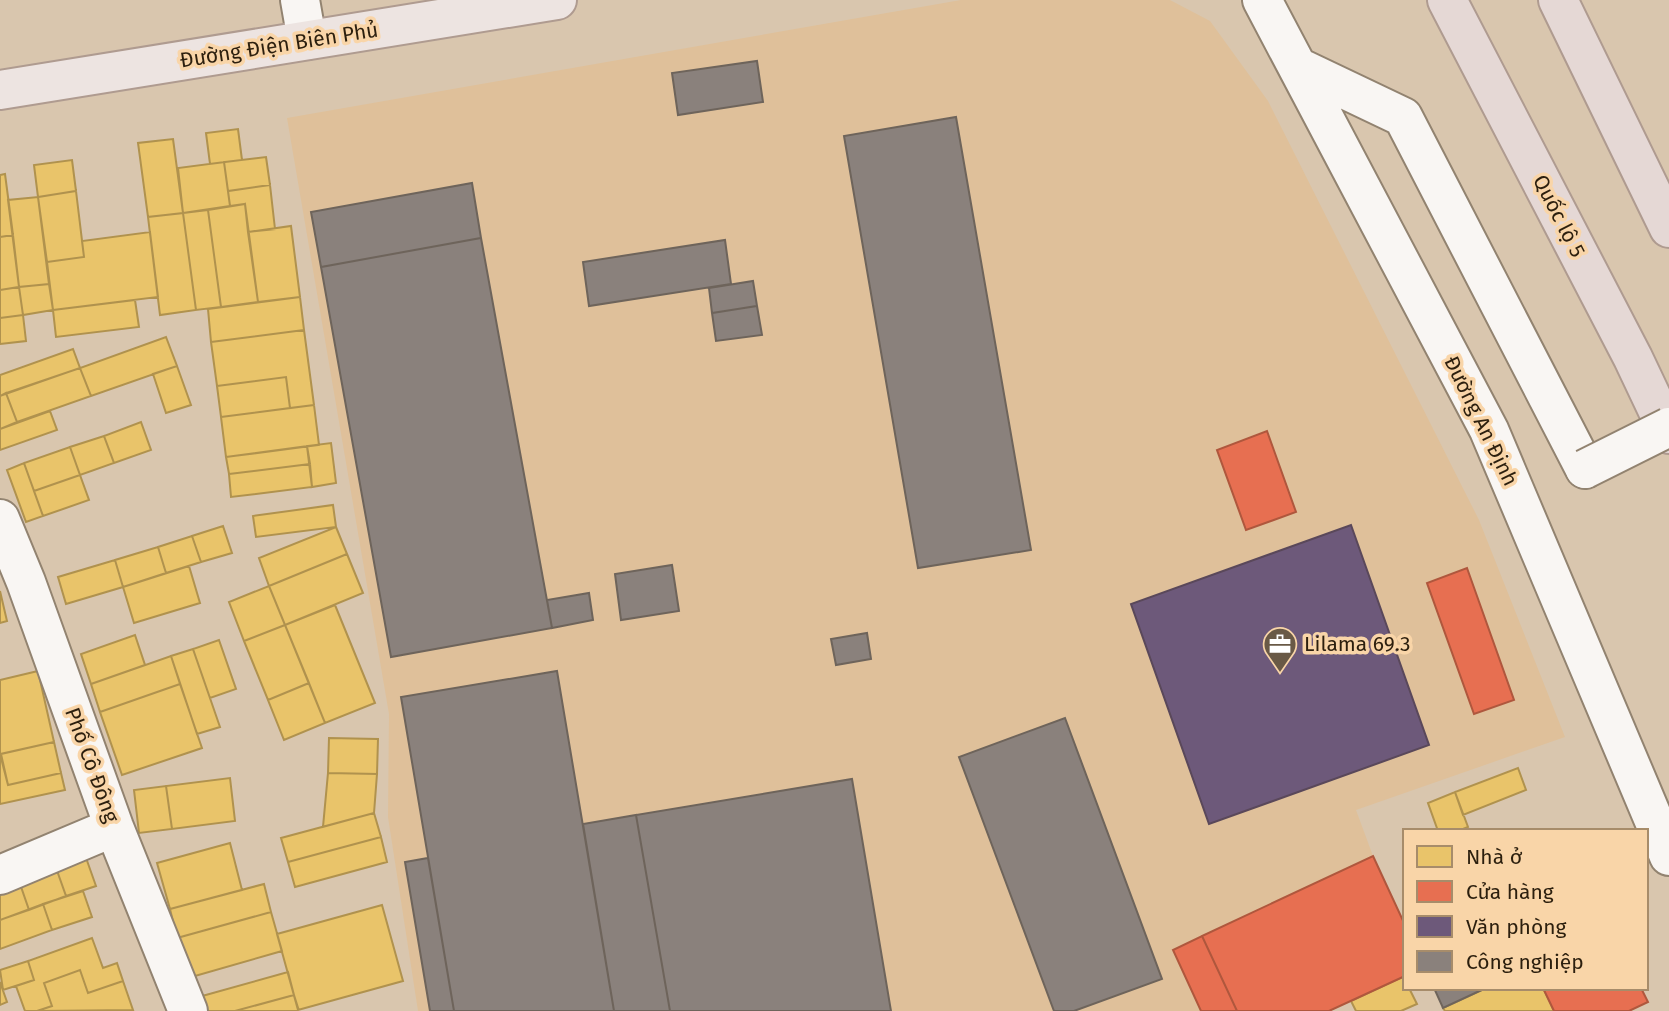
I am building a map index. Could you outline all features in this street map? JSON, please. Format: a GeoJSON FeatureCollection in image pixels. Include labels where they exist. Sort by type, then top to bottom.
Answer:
{"type":"FeatureCollection","features":[{"type":"Feature","properties":{"kind":"highway","name":"Quốc lộ 5"},"geometry":{"type":"LineString","coordinates":[[1447,0],[1627,346],[1669,434]]}},
{"type":"Feature","properties":{"kind":"highway"},"geometry":{"type":"LineString","coordinates":[[1558,0],[1669,228]]}},
{"type":"Feature","properties":{"kind":"main road","name":"Đường Điện Biên Phủ"},"geometry":{"type":"LineString","coordinates":[[0,90],[557,0]]}},
{"type":"Feature","properties":{"kind":"street"},"geometry":{"type":"LineString","coordinates":[[300,0],[307,40]]}},
{"type":"Feature","properties":{"kind":"street","name":"Đường An Định"},"geometry":{"type":"LineString","coordinates":[[1262,0],[1489,430],[1669,856]]}},
{"type":"Feature","properties":{"kind":"street"},"geometry":{"type":"LineString","coordinates":[[1298,67],[1403,117],[1585,468],[1669,427]]}},
{"type":"Feature","properties":{"kind":"street","name":"Phố Cô Đông"},"geometry":{"type":"LineString","coordinates":[[0,519],[26,582],[114,827],[188,1011]]}},
{"type":"Feature","properties":{"kind":"street"},"geometry":{"type":"LineString","coordinates":[[0,875],[114,827]]}},
{"type":"Feature","properties":{"kind":"shaded area"},"geometry":{"type":"Polygon","coordinates":[[[961,0],[1170,0],[1210,21],[1268,101],[1479,520],[1565,737],[1356,810],[1373,856],[1329,1011],[418,1011],[388,817],[389,714],[287,118],[961,0]]]}},
{"type":"Feature","properties":{"kind":"building: Nhà ở"},"geometry":{"type":"Polygon","coordinates":[[[238,129],[242,160],[210,164],[206,133],[238,129]]]}},
{"type":"Feature","properties":{"kind":"building: Nhà ở"},"geometry":{"type":"Polygon","coordinates":[[[173,139],[183,213],[148,217],[138,143],[173,139]]]}},
{"type":"Feature","properties":{"kind":"building: Nhà ở"},"geometry":{"type":"Polygon","coordinates":[[[266,157],[270,185],[228,191],[224,162],[266,157]]]}},
{"type":"Feature","properties":{"kind":"building: Nhà ở"},"geometry":{"type":"Polygon","coordinates":[[[72,160],[76,191],[38,197],[34,165],[72,160]]]}},
{"type":"Feature","properties":{"kind":"building: Nhà ở"},"geometry":{"type":"Polygon","coordinates":[[[224,162],[230,206],[183,213],[178,168],[224,162]]]}},
{"type":"Feature","properties":{"kind":"building: Nhà ở"},"geometry":{"type":"Polygon","coordinates":[[[5,174],[13,235],[0,237],[0,175],[5,174]]]}},
{"type":"Feature","properties":{"kind":"building: Nhà ở"},"geometry":{"type":"Polygon","coordinates":[[[270,185],[275,229],[248,232],[245,204],[230,206],[228,191],[270,185]]]}},
{"type":"Feature","properties":{"kind":"building: Nhà ở"},"geometry":{"type":"Polygon","coordinates":[[[76,191],[84,257],[47,262],[38,197],[76,191]]]}},
{"type":"Feature","properties":{"kind":"building: Nhà ở"},"geometry":{"type":"Polygon","coordinates":[[[38,197],[49,284],[19,287],[8,200],[38,197]]]}},
{"type":"Feature","properties":{"kind":"building: Nhà ở"},"geometry":{"type":"Polygon","coordinates":[[[245,204],[258,302],[221,307],[208,210],[245,204]]]}},
{"type":"Feature","properties":{"kind":"building: Nhà ở"},"geometry":{"type":"Polygon","coordinates":[[[208,210],[221,307],[196,310],[183,213],[208,210]]]}},
{"type":"Feature","properties":{"kind":"building: Nhà ở"},"geometry":{"type":"Polygon","coordinates":[[[183,213],[196,310],[160,315],[148,217],[183,213]]]}},
{"type":"Feature","properties":{"kind":"building: Nhà ở"},"geometry":{"type":"Polygon","coordinates":[[[291,226],[300,297],[258,302],[248,232],[291,226]]]}},
{"type":"Feature","properties":{"kind":"building: Nhà ở"},"geometry":{"type":"Polygon","coordinates":[[[150,232],[158,297],[53,310],[47,262],[84,257],[82,241],[150,232]]]}},
{"type":"Feature","properties":{"kind":"building: Nhà ở"},"geometry":{"type":"Polygon","coordinates":[[[13,235],[19,287],[0,290],[0,237],[13,235]]]}},
{"type":"Feature","properties":{"kind":"building: Nhà ở"},"geometry":{"type":"Polygon","coordinates":[[[49,284],[53,310],[23,315],[19,287],[49,284]]]}},
{"type":"Feature","properties":{"kind":"building: Nhà ở"},"geometry":{"type":"Polygon","coordinates":[[[19,287],[23,315],[0,318],[0,290],[19,287]]]}},
{"type":"Feature","properties":{"kind":"building: Nhà ở"},"geometry":{"type":"Polygon","coordinates":[[[300,297],[304,330],[211,342],[208,309],[300,297]]]}},
{"type":"Feature","properties":{"kind":"building: Nhà ở"},"geometry":{"type":"Polygon","coordinates":[[[135,300],[139,327],[56,337],[53,310],[135,300]]]}},
{"type":"Feature","properties":{"kind":"building: Nhà ở"},"geometry":{"type":"Polygon","coordinates":[[[23,315],[26,341],[0,344],[0,318],[23,315]]]}},
{"type":"Feature","properties":{"kind":"building: Nhà ở"},"geometry":{"type":"Polygon","coordinates":[[[304,330],[314,405],[290,408],[286,377],[217,386],[211,342],[304,330]]]}},
{"type":"Feature","properties":{"kind":"building: Nhà ở"},"geometry":{"type":"Polygon","coordinates":[[[166,337],[177,366],[91,396],[80,368],[166,337]]]}},
{"type":"Feature","properties":{"kind":"building: Nhà ở"},"geometry":{"type":"Polygon","coordinates":[[[73,349],[80,368],[0,396],[0,375],[73,349]]]}},
{"type":"Feature","properties":{"kind":"building: Nhà ở"},"geometry":{"type":"Polygon","coordinates":[[[177,366],[191,405],[166,413],[153,374],[177,366]]]}},
{"type":"Feature","properties":{"kind":"building: Nhà ở"},"geometry":{"type":"Polygon","coordinates":[[[80,368],[91,396],[17,422],[6,393],[80,368]]]}},
{"type":"Feature","properties":{"kind":"building: Nhà ở"},"geometry":{"type":"Polygon","coordinates":[[[286,377],[290,408],[221,417],[217,386],[286,377]]]}},
{"type":"Feature","properties":{"kind":"building: Nhà ở"},"geometry":{"type":"Polygon","coordinates":[[[6,393],[17,422],[0,429],[0,396],[6,393]]]}},
{"type":"Feature","properties":{"kind":"building: Nhà ở"},"geometry":{"type":"Polygon","coordinates":[[[314,405],[319,445],[226,457],[221,417],[314,405]]]}},
{"type":"Feature","properties":{"kind":"building: Nhà ở"},"geometry":{"type":"Polygon","coordinates":[[[50,411],[57,430],[0,450],[0,429],[50,411]]]}},
{"type":"Feature","properties":{"kind":"building: Nhà ở"},"geometry":{"type":"Polygon","coordinates":[[[141,422],[151,450],[114,463],[104,436],[141,422]]]}},
{"type":"Feature","properties":{"kind":"building: Nhà ở"},"geometry":{"type":"Polygon","coordinates":[[[104,436],[114,463],[80,475],[70,447],[104,436]]]}},
{"type":"Feature","properties":{"kind":"building: Nhà ở"},"geometry":{"type":"Polygon","coordinates":[[[331,443],[336,483],[312,487],[307,446],[331,443]]]}},
{"type":"Feature","properties":{"kind":"building: Nhà ở"},"geometry":{"type":"Polygon","coordinates":[[[307,446],[310,464],[229,474],[226,457],[307,446]]]}},
{"type":"Feature","properties":{"kind":"building: Nhà ở"},"geometry":{"type":"Polygon","coordinates":[[[70,447],[80,475],[34,491],[24,463],[70,447]]]}},
{"type":"Feature","properties":{"kind":"building: Nhà ở"},"geometry":{"type":"Polygon","coordinates":[[[24,463],[43,516],[26,522],[7,470],[24,463]]]}},
{"type":"Feature","properties":{"kind":"building: Nhà ở"},"geometry":{"type":"Polygon","coordinates":[[[310,464],[312,487],[231,497],[229,474],[310,464]]]}},
{"type":"Feature","properties":{"kind":"building: Nhà ở"},"geometry":{"type":"Polygon","coordinates":[[[80,475],[89,500],[43,516],[34,491],[80,475]]]}},
{"type":"Feature","properties":{"kind":"building: Nhà ở"},"geometry":{"type":"Polygon","coordinates":[[[333,505],[336,527],[256,537],[253,516],[333,505]]]}},
{"type":"Feature","properties":{"kind":"building: Nhà ở"},"geometry":{"type":"Polygon","coordinates":[[[223,526],[232,553],[201,562],[192,536],[223,526]]]}},
{"type":"Feature","properties":{"kind":"building: Nhà ở"},"geometry":{"type":"Polygon","coordinates":[[[336,527],[347,554],[269,586],[259,558],[336,527]]]}},
{"type":"Feature","properties":{"kind":"building: Nhà ở"},"geometry":{"type":"Polygon","coordinates":[[[192,536],[201,562],[166,573],[158,547],[192,536]]]}},
{"type":"Feature","properties":{"kind":"building: Nhà ở"},"geometry":{"type":"Polygon","coordinates":[[[158,547],[166,573],[123,587],[115,560],[158,547]]]}},
{"type":"Feature","properties":{"kind":"building: Nhà ở"},"geometry":{"type":"Polygon","coordinates":[[[347,554],[363,593],[285,625],[269,586],[347,554]]]}},
{"type":"Feature","properties":{"kind":"building: Nhà ở"},"geometry":{"type":"Polygon","coordinates":[[[115,560],[123,587],[66,604],[58,577],[115,560]]]}},
{"type":"Feature","properties":{"kind":"building: Nhà ở"},"geometry":{"type":"Polygon","coordinates":[[[189,566],[200,603],[134,623],[123,587],[189,566]]]}},
{"type":"Feature","properties":{"kind":"building: Nhà ở"},"geometry":{"type":"Polygon","coordinates":[[[269,586],[285,625],[244,641],[229,602],[269,586]]]}},
{"type":"Feature","properties":{"kind":"building: Nhà ở"},"geometry":{"type":"Polygon","coordinates":[[[0,591],[7,621],[0,623],[0,591]]]}},
{"type":"Feature","properties":{"kind":"building: Nhà ở"},"geometry":{"type":"Polygon","coordinates":[[[335,605],[375,703],[325,723],[285,625],[335,605]]]}},
{"type":"Feature","properties":{"kind":"building: Nhà ở"},"geometry":{"type":"Polygon","coordinates":[[[285,625],[309,683],[268,700],[244,641],[285,625]]]}},
{"type":"Feature","properties":{"kind":"building: Nhà ở"},"geometry":{"type":"Polygon","coordinates":[[[135,635],[145,665],[91,684],[81,654],[135,635]]]}},
{"type":"Feature","properties":{"kind":"building: Nhà ở"},"geometry":{"type":"Polygon","coordinates":[[[219,640],[236,689],[210,698],[193,649],[219,640]]]}},
{"type":"Feature","properties":{"kind":"building: Nhà ở"},"geometry":{"type":"Polygon","coordinates":[[[193,649],[220,727],[197,734],[171,656],[193,649]]]}},
{"type":"Feature","properties":{"kind":"building: Nhà ở"},"geometry":{"type":"Polygon","coordinates":[[[171,656],[180,684],[100,712],[91,684],[171,656]]]}},
{"type":"Feature","properties":{"kind":"building: Nhà ở"},"geometry":{"type":"Polygon","coordinates":[[[38,671],[54,742],[0,754],[0,680],[38,671]]]}},
{"type":"Feature","properties":{"kind":"building: Nhà ở"},"geometry":{"type":"Polygon","coordinates":[[[309,683],[325,723],[284,740],[268,700],[309,683]]]}},
{"type":"Feature","properties":{"kind":"building: Nhà ở"},"geometry":{"type":"Polygon","coordinates":[[[180,684],[202,748],[122,775],[100,712],[180,684]]]}},
{"type":"Feature","properties":{"kind":"building: Nhà ở"},"geometry":{"type":"Polygon","coordinates":[[[329,738],[378,739],[377,774],[328,773],[329,738]]]}},
{"type":"Feature","properties":{"kind":"building: Nhà ở"},"geometry":{"type":"Polygon","coordinates":[[[54,742],[61,773],[8,785],[1,754],[54,742]]]}},
{"type":"Feature","properties":{"kind":"building: Nhà ở"},"geometry":{"type":"Polygon","coordinates":[[[0,754],[8,785],[61,773],[65,790],[0,804],[0,754]]]}},
{"type":"Feature","properties":{"kind":"building: Nhà ở"},"geometry":{"type":"Polygon","coordinates":[[[1518,768],[1526,790],[1463,815],[1455,792],[1518,768]]]}},
{"type":"Feature","properties":{"kind":"building: Nhà ở"},"geometry":{"type":"Polygon","coordinates":[[[328,773],[377,774],[374,813],[323,827],[328,773]]]}},
{"type":"Feature","properties":{"kind":"building: Nhà ở"},"geometry":{"type":"Polygon","coordinates":[[[230,778],[235,821],[172,829],[166,786],[230,778]]]}},
{"type":"Feature","properties":{"kind":"building: Nhà ở"},"geometry":{"type":"Polygon","coordinates":[[[166,786],[172,829],[139,833],[134,790],[166,786]]]}},
{"type":"Feature","properties":{"kind":"building: Nhà ở"},"geometry":{"type":"Polygon","coordinates":[[[1455,792],[1468,827],[1437,829],[1428,803],[1455,792]]]}},
{"type":"Feature","properties":{"kind":"building: Nhà ở"},"geometry":{"type":"Polygon","coordinates":[[[374,813],[381,837],[288,862],[281,838],[374,813]]]}},
{"type":"Feature","properties":{"kind":"building: Nhà ở"},"geometry":{"type":"Polygon","coordinates":[[[381,837],[387,862],[295,887],[288,862],[381,837]]]}},
{"type":"Feature","properties":{"kind":"building: Nhà ở"},"geometry":{"type":"Polygon","coordinates":[[[230,843],[242,890],[170,909],[157,863],[230,843]]]}},
{"type":"Feature","properties":{"kind":"building: Nhà ở"},"geometry":{"type":"Polygon","coordinates":[[[85,855],[96,886],[66,896],[55,865],[85,855]]]}},
{"type":"Feature","properties":{"kind":"building: Nhà ở"},"geometry":{"type":"Polygon","coordinates":[[[55,865],[66,896],[29,910],[18,878],[55,865]]]}},
{"type":"Feature","properties":{"kind":"building: Nhà ở"},"geometry":{"type":"Polygon","coordinates":[[[18,878],[29,910],[0,920],[0,884],[18,878]]]}},
{"type":"Feature","properties":{"kind":"building: Nhà ở"},"geometry":{"type":"Polygon","coordinates":[[[264,884],[271,912],[177,938],[170,909],[264,884]]]}},
{"type":"Feature","properties":{"kind":"building: Nhà ở"},"geometry":{"type":"Polygon","coordinates":[[[83,891],[92,917],[52,930],[43,904],[83,891]]]}},
{"type":"Feature","properties":{"kind":"building: Nhà ở"},"geometry":{"type":"Polygon","coordinates":[[[43,904],[52,930],[0,949],[0,920],[43,904]]]}},
{"type":"Feature","properties":{"kind":"building: Nhà ở"},"geometry":{"type":"Polygon","coordinates":[[[382,905],[403,981],[298,1010],[277,934],[382,905]]]}},
{"type":"Feature","properties":{"kind":"building: Nhà ở"},"geometry":{"type":"Polygon","coordinates":[[[271,912],[282,951],[188,978],[177,938],[271,912]]]}},
{"type":"Feature","properties":{"kind":"building: Nhà ở"},"geometry":{"type":"Polygon","coordinates":[[[92,938],[103,968],[117,963],[123,981],[88,993],[80,970],[44,983],[52,1006],[37,1011],[25,1011],[16,986],[34,980],[28,961],[92,938]]]}},
{"type":"Feature","properties":{"kind":"building: Nhà ở"},"geometry":{"type":"Polygon","coordinates":[[[28,961],[34,980],[3,990],[0,970],[28,961]]]}},
{"type":"Feature","properties":{"kind":"building: Nhà ở"},"geometry":{"type":"Polygon","coordinates":[[[80,970],[88,993],[123,981],[133,1010],[37,1011],[52,1006],[44,983],[80,970]]]}},
{"type":"Feature","properties":{"kind":"building: Nhà ở"},"geometry":{"type":"Polygon","coordinates":[[[288,972],[294,995],[235,1011],[198,1011],[195,998],[288,972]]]}},
{"type":"Feature","properties":{"kind":"building: Nhà ở"},"geometry":{"type":"Polygon","coordinates":[[[1403,976],[1403,990],[1410,990],[1417,1004],[1401,1011],[1356,1011],[1351,1001],[1403,976]]]}},
{"type":"Feature","properties":{"kind":"building: Nhà ở"},"geometry":{"type":"Polygon","coordinates":[[[0,982],[7,1002],[0,1005],[0,982]]]}},
{"type":"Feature","properties":{"kind":"building: Nhà ở"},"geometry":{"type":"Polygon","coordinates":[[[1482,990],[1544,990],[1554,1011],[1445,1011],[1443,1008],[1482,990]]]}},
{"type":"Feature","properties":{"kind":"building: Nhà ở"},"geometry":{"type":"Polygon","coordinates":[[[294,995],[299,1011],[235,1011],[294,995]]]}},
{"type":"Feature","properties":{"kind":"building: Cửa hàng"},"geometry":{"type":"Polygon","coordinates":[[[1267,431],[1296,512],[1246,530],[1217,450],[1267,431]]]}},
{"type":"Feature","properties":{"kind":"building: Cửa hàng"},"geometry":{"type":"Polygon","coordinates":[[[1467,568],[1514,700],[1474,714],[1427,583],[1467,568]]]}},
{"type":"Feature","properties":{"kind":"building: Cửa hàng"},"geometry":{"type":"Polygon","coordinates":[[[1373,856],[1403,921],[1403,977],[1329,1011],[1237,1011],[1202,936],[1373,856]]]}},
{"type":"Feature","properties":{"kind":"building: Cửa hàng"},"geometry":{"type":"Polygon","coordinates":[[[1202,936],[1237,1011],[1201,1011],[1173,950],[1202,936]]]}},
{"type":"Feature","properties":{"kind":"building: Cửa hàng"},"geometry":{"type":"Polygon","coordinates":[[[1544,990],[1642,990],[1648,1002],[1629,1011],[1554,1011],[1544,990]]]}},
{"type":"Feature","properties":{"kind":"building: Văn phòng","name":"Lilama 69.3"},"geometry":{"type":"Polygon","coordinates":[[[1351,525],[1429,745],[1209,824],[1131,604],[1351,525]]]}},
{"type":"Feature","properties":{"kind":"building: Công nghiệp"},"geometry":{"type":"Polygon","coordinates":[[[757,61],[763,102],[678,115],[672,73],[757,61]]]}},
{"type":"Feature","properties":{"kind":"building: Công nghiệp"},"geometry":{"type":"Polygon","coordinates":[[[956,117],[1031,550],[918,568],[844,136],[956,117]]]}},
{"type":"Feature","properties":{"kind":"building: Công nghiệp"},"geometry":{"type":"Polygon","coordinates":[[[472,183],[481,238],[321,267],[311,212],[472,183]]]}},
{"type":"Feature","properties":{"kind":"building: Công nghiệp"},"geometry":{"type":"Polygon","coordinates":[[[481,238],[552,628],[391,657],[321,267],[481,238]]]}},
{"type":"Feature","properties":{"kind":"building: Công nghiệp"},"geometry":{"type":"Polygon","coordinates":[[[725,240],[731,284],[589,306],[583,262],[725,240]]]}},
{"type":"Feature","properties":{"kind":"building: Công nghiệp"},"geometry":{"type":"Polygon","coordinates":[[[753,281],[757,306],[712,313],[709,288],[753,281]]]}},
{"type":"Feature","properties":{"kind":"building: Công nghiệp"},"geometry":{"type":"Polygon","coordinates":[[[757,306],[762,335],[716,341],[712,313],[757,306]]]}},
{"type":"Feature","properties":{"kind":"building: Công nghiệp"},"geometry":{"type":"Polygon","coordinates":[[[672,565],[679,611],[621,620],[615,574],[672,565]]]}},
{"type":"Feature","properties":{"kind":"building: Công nghiệp"},"geometry":{"type":"Polygon","coordinates":[[[589,593],[593,620],[552,628],[547,600],[589,593]]]}},
{"type":"Feature","properties":{"kind":"building: Công nghiệp"},"geometry":{"type":"Polygon","coordinates":[[[867,633],[871,659],[836,665],[831,639],[867,633]]]}},
{"type":"Feature","properties":{"kind":"building: Công nghiệp"},"geometry":{"type":"Polygon","coordinates":[[[557,671],[614,1011],[454,1011],[401,697],[557,671]]]}},
{"type":"Feature","properties":{"kind":"building: Công nghiệp"},"geometry":{"type":"Polygon","coordinates":[[[1065,718],[1162,979],[1074,1011],[1054,1011],[959,757],[1065,718]]]}},
{"type":"Feature","properties":{"kind":"building: Công nghiệp"},"geometry":{"type":"Polygon","coordinates":[[[852,779],[891,1011],[670,1011],[636,815],[852,779]]]}},
{"type":"Feature","properties":{"kind":"building: Công nghiệp"},"geometry":{"type":"Polygon","coordinates":[[[636,815],[670,1011],[614,1011],[583,824],[636,815]]]}},
{"type":"Feature","properties":{"kind":"building: Công nghiệp"},"geometry":{"type":"Polygon","coordinates":[[[428,858],[454,1011],[430,1011],[405,862],[428,858]]]}},
{"type":"Feature","properties":{"kind":"building: Công nghiệp"},"geometry":{"type":"Polygon","coordinates":[[[1435,990],[1482,990],[1443,1008],[1435,990]]]}},
{"type":"Feature","properties":{"kind":"place","name":"Lilama 69.3"},"geometry":{"type":"Point","coordinates":[1280,674]}}]}
